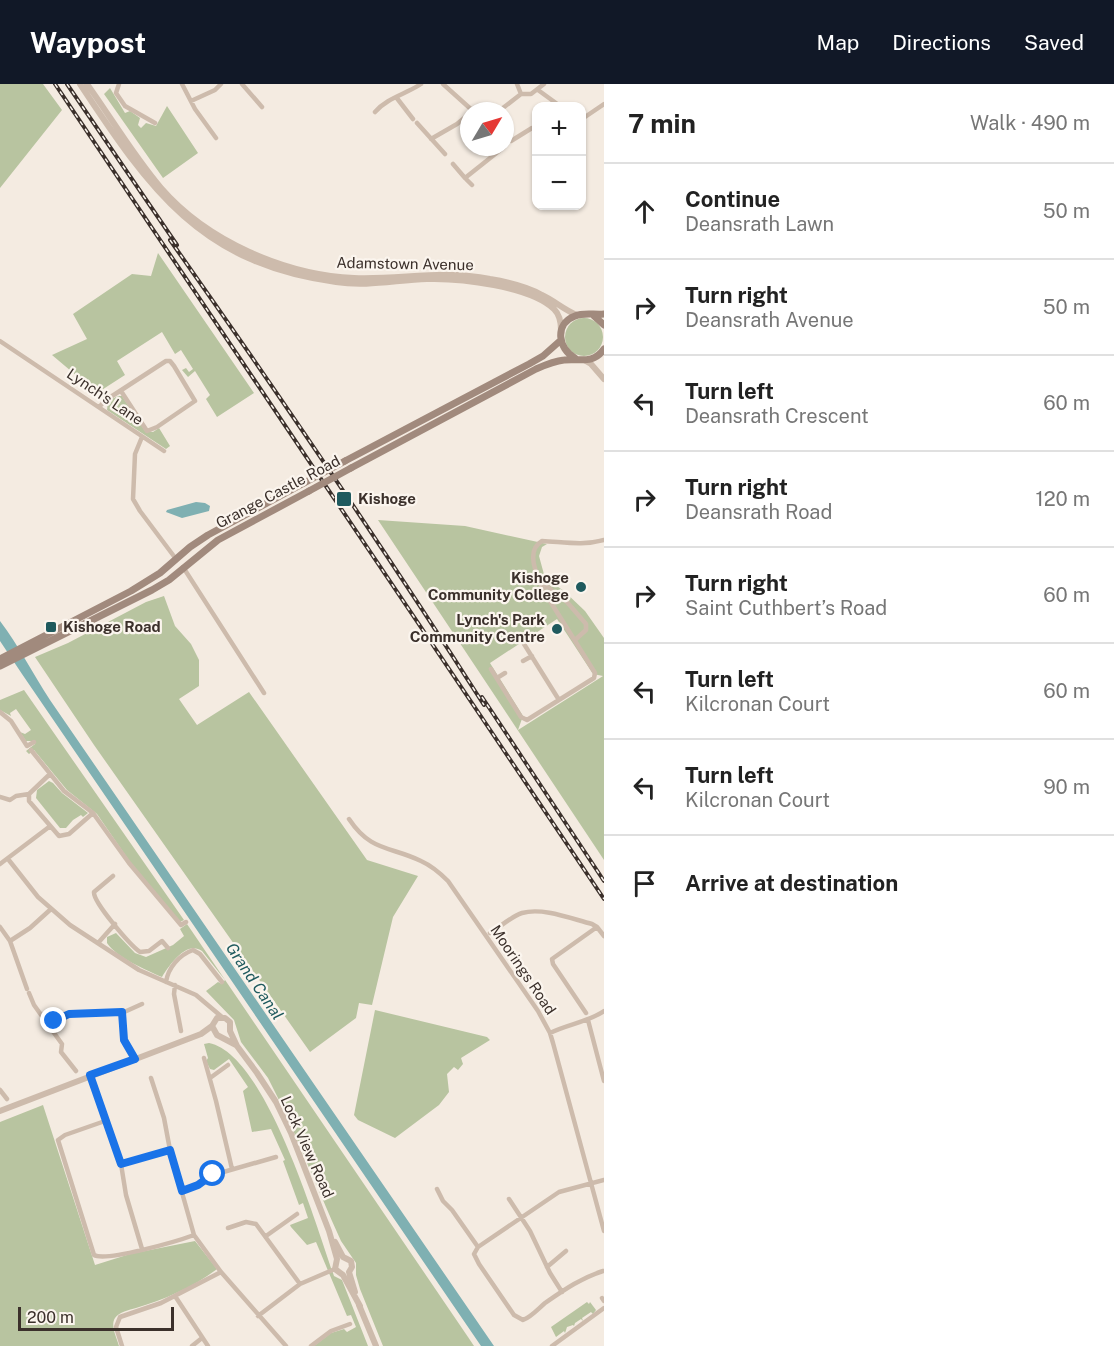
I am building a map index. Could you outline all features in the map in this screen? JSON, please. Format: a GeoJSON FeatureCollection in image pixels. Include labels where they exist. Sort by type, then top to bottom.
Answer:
{"type":"FeatureCollection","features":[{"type":"Feature","properties":{"kind":"main road"},"geometry":{"type":"LineString","coordinates":[[581,360],[568,354],[561,340],[561,330],[568,320],[577,315],[604,314]]}},
{"type":"Feature","properties":{"kind":"main road"},"geometry":{"type":"LineString","coordinates":[[591,315],[598,318],[604,325]]}},
{"type":"Feature","properties":{"kind":"main road","name":"Grange Castle Road"},"geometry":{"type":"LineString","coordinates":[[0,666],[160,573],[208,535],[530,364],[561,340]]}},
{"type":"Feature","properties":{"kind":"main road","name":"Grange Castle Road"},"geometry":{"type":"LineString","coordinates":[[0,659],[149,592],[169,580],[218,540],[536,369],[563,360],[594,358],[604,349]]}},
{"type":"Feature","properties":{"kind":"street","name":"Adamstown Avenue"},"geometry":{"type":"LineString","coordinates":[[80,84],[142,174],[161,196],[203,233],[233,251],[307,278],[338,283],[367,285],[428,279],[459,280],[507,289],[529,295],[548,305],[558,314],[561,330]]}},
{"type":"Feature","properties":{"kind":"street","name":"Adamstown Avenue"},"geometry":{"type":"LineString","coordinates":[[87,84],[146,169],[163,189],[189,214],[240,248],[264,259],[296,269],[334,276],[377,278],[449,273],[487,278],[535,291],[577,315]]}},
{"type":"Feature","properties":{"kind":"street"},"geometry":{"type":"LineString","coordinates":[[119,84],[116,93],[125,106],[155,123]]}},
{"type":"Feature","properties":{"kind":"street"},"geometry":{"type":"LineString","coordinates":[[182,84],[216,138]]}},
{"type":"Feature","properties":{"kind":"street"},"geometry":{"type":"LineString","coordinates":[[191,101],[221,84]]}},
{"type":"Feature","properties":{"kind":"street"},"geometry":{"type":"LineString","coordinates":[[242,84],[262,107]]}},
{"type":"Feature","properties":{"kind":"street"},"geometry":{"type":"LineString","coordinates":[[375,112],[381,104],[421,84]]}},
{"type":"Feature","properties":{"kind":"street"},"geometry":{"type":"LineString","coordinates":[[443,84],[462,102]]}},
{"type":"Feature","properties":{"kind":"street"},"geometry":{"type":"LineString","coordinates":[[517,84],[521,94]]}},
{"type":"Feature","properties":{"kind":"street"},"geometry":{"type":"LineString","coordinates":[[511,102],[521,94],[531,94],[544,84]]}},
{"type":"Feature","properties":{"kind":"street"},"geometry":{"type":"LineString","coordinates":[[538,90],[554,102]]}},
{"type":"Feature","properties":{"kind":"street"},"geometry":{"type":"LineString","coordinates":[[396,97],[413,118]]}},
{"type":"Feature","properties":{"kind":"street"},"geometry":{"type":"LineString","coordinates":[[586,116],[604,104]]}},
{"type":"Feature","properties":{"kind":"street"},"geometry":{"type":"LineString","coordinates":[[431,139],[460,122]]}},
{"type":"Feature","properties":{"kind":"street"},"geometry":{"type":"LineString","coordinates":[[417,123],[445,154]]}},
{"type":"Feature","properties":{"kind":"street"},"geometry":{"type":"LineString","coordinates":[[514,140],[532,128]]}},
{"type":"Feature","properties":{"kind":"street"},"geometry":{"type":"LineString","coordinates":[[465,178],[493,156]]}},
{"type":"Feature","properties":{"kind":"street"},"geometry":{"type":"LineString","coordinates":[[453,164],[472,185]]}},
{"type":"Feature","properties":{"kind":"street","name":"Lynch's Lane"},"geometry":{"type":"LineString","coordinates":[[0,341],[142,437],[135,454],[134,499],[140,511],[176,559]]}},
{"type":"Feature","properties":{"kind":"street"},"geometry":{"type":"LineString","coordinates":[[581,360],[591,364],[604,379]]}},
{"type":"Feature","properties":{"kind":"street"},"geometry":{"type":"LineString","coordinates":[[99,407],[121,391],[166,361],[170,361],[195,401],[157,427],[147,431],[121,391]]}},
{"type":"Feature","properties":{"kind":"street"},"geometry":{"type":"LineString","coordinates":[[142,437],[164,451]]}},
{"type":"Feature","properties":{"kind":"street"},"geometry":{"type":"LineString","coordinates":[[491,669],[524,719],[530,718],[596,676],[539,581],[533,558],[538,543],[542,541],[589,544],[604,540]]}},
{"type":"Feature","properties":{"kind":"street"},"geometry":{"type":"LineString","coordinates":[[183,567],[264,693]]}},
{"type":"Feature","properties":{"kind":"street"},"geometry":{"type":"LineString","coordinates":[[539,581],[567,602],[586,624],[586,630],[574,640]]}},
{"type":"Feature","properties":{"kind":"street"},"geometry":{"type":"LineString","coordinates":[[524,644],[559,700]]}},
{"type":"Feature","properties":{"kind":"street"},"geometry":{"type":"LineString","coordinates":[[523,661],[531,656]]}},
{"type":"Feature","properties":{"kind":"street"},"geometry":{"type":"LineString","coordinates":[[497,678],[505,673]]}},
{"type":"Feature","properties":{"kind":"street"},"geometry":{"type":"LineString","coordinates":[[0,712],[11,721],[27,746],[33,742]]}},
{"type":"Feature","properties":{"kind":"street"},"geometry":{"type":"LineString","coordinates":[[32,750],[69,796],[93,813],[129,863],[181,926],[186,922]]}},
{"type":"Feature","properties":{"kind":"street"},"geometry":{"type":"LineString","coordinates":[[0,797],[10,800],[16,796],[29,794],[50,774]]}},
{"type":"Feature","properties":{"kind":"street"},"geometry":{"type":"LineString","coordinates":[[29,794],[29,801],[59,836],[65,836],[93,813]]}},
{"type":"Feature","properties":{"kind":"street","name":"Moorings Road"},"geometry":{"type":"LineString","coordinates":[[349,819],[372,843],[419,860],[435,868],[448,880],[538,1011],[550,1033],[604,1231]]}},
{"type":"Feature","properties":{"kind":"street"},"geometry":{"type":"LineString","coordinates":[[0,864],[49,826]]}},
{"type":"Feature","properties":{"kind":"street"},"geometry":{"type":"LineString","coordinates":[[8,859],[38,897],[70,925],[139,970],[196,994],[209,1006],[217,1027],[226,1035],[230,1031]]}},
{"type":"Feature","properties":{"kind":"street"},"geometry":{"type":"LineString","coordinates":[[113,876],[93,891],[93,896],[140,952],[149,951],[162,941],[168,948]]}},
{"type":"Feature","properties":{"kind":"street"},"geometry":{"type":"LineString","coordinates":[[9,941],[30,928],[51,909]]}},
{"type":"Feature","properties":{"kind":"street"},"geometry":{"type":"LineString","coordinates":[[490,933],[518,916],[531,912],[554,915],[597,927],[604,936]]}},
{"type":"Feature","properties":{"kind":"street"},"geometry":{"type":"LineString","coordinates":[[98,943],[115,924]]}},
{"type":"Feature","properties":{"kind":"street"},"geometry":{"type":"LineString","coordinates":[[0,927],[9,941],[34,1005],[62,1044],[61,1052],[76,1071]]}},
{"type":"Feature","properties":{"kind":"street"},"geometry":{"type":"LineString","coordinates":[[586,1013],[553,964],[552,958],[597,927]]}},
{"type":"Feature","properties":{"kind":"street"},"geometry":{"type":"LineString","coordinates":[[166,982],[168,970],[190,951],[198,952],[222,982]]}},
{"type":"Feature","properties":{"kind":"street"},"geometry":{"type":"LineString","coordinates":[[200,966],[206,961]]}},
{"type":"Feature","properties":{"kind":"street"},"geometry":{"type":"LineString","coordinates":[[175,985],[174,994],[181,1031]]}},
{"type":"Feature","properties":{"kind":"street"},"geometry":{"type":"LineString","coordinates":[[49,1026],[64,1015],[122,1012],[142,1004]]}},
{"type":"Feature","properties":{"kind":"street"},"geometry":{"type":"LineString","coordinates":[[550,1033],[566,1025],[588,1020],[604,1011]]}},
{"type":"Feature","properties":{"kind":"street"},"geometry":{"type":"LineString","coordinates":[[122,1012],[124,1040],[135,1059]]}},
{"type":"Feature","properties":{"kind":"street"},"geometry":{"type":"LineString","coordinates":[[588,1020],[604,1081]]}},
{"type":"Feature","properties":{"kind":"street","name":"Lock View Road"},"geometry":{"type":"LineString","coordinates":[[237,1046],[217,1027],[230,1022],[230,1031],[237,1046],[276,1102],[291,1133],[340,1258],[349,1259],[352,1264],[346,1273],[376,1346]]}},
{"type":"Feature","properties":{"kind":"street"},"geometry":{"type":"LineString","coordinates":[[0,1111],[217,1027]]}},
{"type":"Feature","properties":{"kind":"street"},"geometry":{"type":"LineString","coordinates":[[204,1058],[232,1169]]}},
{"type":"Feature","properties":{"kind":"street"},"geometry":{"type":"LineString","coordinates":[[210,1078],[228,1065]]}},
{"type":"Feature","properties":{"kind":"street"},"geometry":{"type":"LineString","coordinates":[[90,1075],[121,1164],[126,1195],[142,1249]]}},
{"type":"Feature","properties":{"kind":"street"},"geometry":{"type":"LineString","coordinates":[[151,1078],[164,1118],[170,1150],[194,1235],[221,1272],[286,1346]]}},
{"type":"Feature","properties":{"kind":"street"},"geometry":{"type":"LineString","coordinates":[[0,1090],[7,1099]]}},
{"type":"Feature","properties":{"kind":"street"},"geometry":{"type":"LineString","coordinates":[[105,1120],[65,1135],[58,1140],[94,1255],[102,1257],[170,1244],[194,1235]]}},
{"type":"Feature","properties":{"kind":"street"},"geometry":{"type":"LineString","coordinates":[[121,1164],[170,1150]]}},
{"type":"Feature","properties":{"kind":"street"},"geometry":{"type":"LineString","coordinates":[[182,1191],[198,1185],[213,1174],[276,1157]]}},
{"type":"Feature","properties":{"kind":"street"},"geometry":{"type":"LineString","coordinates":[[603,1271],[586,1277],[526,1319],[518,1319],[474,1254],[478,1247],[559,1192],[604,1180]]}},
{"type":"Feature","properties":{"kind":"street"},"geometry":{"type":"LineString","coordinates":[[437,1189],[443,1201],[478,1247]]}},
{"type":"Feature","properties":{"kind":"street"},"geometry":{"type":"LineString","coordinates":[[509,1199],[530,1231],[562,1292]]}},
{"type":"Feature","properties":{"kind":"street"},"geometry":{"type":"LineString","coordinates":[[266,1236],[297,1214]]}},
{"type":"Feature","properties":{"kind":"street"},"geometry":{"type":"LineString","coordinates":[[228,1228],[251,1222],[256,1224],[300,1284]]}},
{"type":"Feature","properties":{"kind":"street"},"geometry":{"type":"LineString","coordinates":[[547,1267],[566,1251]]}},
{"type":"Feature","properties":{"kind":"street"},"geometry":{"type":"LineString","coordinates":[[335,1269],[334,1264],[340,1258]]}},
{"type":"Feature","properties":{"kind":"street"},"geometry":{"type":"LineString","coordinates":[[258,1316],[300,1284],[335,1269],[346,1273]]}},
{"type":"Feature","properties":{"kind":"street"},"geometry":{"type":"LineString","coordinates":[[122,1346],[116,1327],[120,1317],[161,1304],[221,1272]]}},
{"type":"Feature","properties":{"kind":"street"},"geometry":{"type":"LineString","coordinates":[[586,1277],[589,1284]]}},
{"type":"Feature","properties":{"kind":"street"},"geometry":{"type":"LineString","coordinates":[[176,1296],[208,1346]]}},
{"type":"Feature","properties":{"kind":"street"},"geometry":{"type":"LineString","coordinates":[[552,1346],[604,1308]]}},
{"type":"Feature","properties":{"kind":"street"},"geometry":{"type":"LineString","coordinates":[[311,1346],[331,1331],[350,1324]]}},
{"type":"Feature","properties":{"kind":"street"},"geometry":{"type":"LineString","coordinates":[[192,1346],[202,1338]]}},
{"type":"Feature","properties":{"kind":"green space"},"geometry":{"type":"Polygon","coordinates":[[[0,84],[43,84],[62,110],[0,188],[0,84]]]}},
{"type":"Feature","properties":{"kind":"green space"},"geometry":{"type":"Polygon","coordinates":[[[110,88],[125,113],[130,111],[140,118],[138,125],[141,128],[146,123],[156,126],[167,106],[198,153],[163,178],[104,94],[110,88]]]}},
{"type":"Feature","properties":{"kind":"green space"},"geometry":{"type":"Polygon","coordinates":[[[158,253],[254,393],[217,417],[206,399],[210,395],[195,371],[188,377],[182,370],[186,368],[189,372],[193,369],[181,350],[175,354],[162,332],[117,361],[125,375],[97,393],[52,355],[87,339],[73,314],[132,274],[151,276],[158,253]]]}},
{"type":"Feature","properties":{"kind":"green space"},"geometry":{"type":"Polygon","coordinates":[[[584,318],[591,319],[597,324],[602,330],[602,344],[597,350],[591,355],[584,356],[577,355],[571,350],[566,344],[565,337],[566,330],[571,324],[577,319],[584,318]]]}},
{"type":"Feature","properties":{"kind":"green space"},"geometry":{"type":"Polygon","coordinates":[[[122,396],[145,431],[153,432],[159,428],[170,446],[166,449],[107,410],[108,401],[122,396]]]}},
{"type":"Feature","properties":{"kind":"green space"},"geometry":{"type":"Polygon","coordinates":[[[378,520],[465,526],[547,544],[542,547],[539,556],[545,578],[564,591],[585,611],[604,638],[604,860],[378,520]],[[557,619],[490,663],[523,716],[518,730],[603,676],[593,674],[557,619]]]}},
{"type":"Feature","properties":{"kind":"green space"},"geometry":{"type":"Polygon","coordinates":[[[164,596],[175,626],[191,644],[199,660],[199,686],[179,699],[197,725],[249,692],[367,860],[418,876],[393,917],[372,1005],[359,1003],[356,1018],[310,1052],[94,745],[35,657],[68,643],[146,602],[164,596]]]}},
{"type":"Feature","properties":{"kind":"green space"},"geometry":{"type":"Polygon","coordinates":[[[24,690],[184,920],[180,922],[130,862],[97,814],[67,790],[34,750],[29,754],[26,751],[35,744],[32,741],[26,741],[20,732],[25,734],[31,730],[16,709],[10,713],[11,716],[0,710],[0,700],[24,690]]]}},
{"type":"Feature","properties":{"kind":"green space"},"geometry":{"type":"Polygon","coordinates":[[[49,781],[88,813],[73,820],[66,828],[60,828],[36,798],[37,790],[49,781]]]}},
{"type":"Feature","properties":{"kind":"green space"},"geometry":{"type":"Polygon","coordinates":[[[187,924],[474,1346],[383,1346],[360,1289],[356,1275],[356,1263],[341,1241],[286,1114],[268,1078],[241,1042],[234,1020],[206,991],[218,982],[222,984],[225,980],[202,951],[196,949],[184,951],[162,977],[125,959],[107,943],[107,937],[116,933],[135,953],[146,957],[173,945],[184,936],[180,929],[187,924]]]}},
{"type":"Feature","properties":{"kind":"green space"},"geometry":{"type":"Polygon","coordinates":[[[375,1010],[487,1037],[490,1040],[461,1058],[463,1064],[458,1070],[454,1067],[447,1074],[449,1092],[439,1105],[395,1138],[358,1120],[354,1115],[375,1010]]]}},
{"type":"Feature","properties":{"kind":"green space"},"geometry":{"type":"Polygon","coordinates":[[[209,1043],[230,1054],[250,1077],[269,1108],[302,1183],[334,1276],[342,1280],[368,1346],[314,1346],[331,1333],[344,1329],[347,1332],[356,1327],[351,1315],[347,1316],[316,1242],[307,1245],[290,1225],[308,1218],[303,1203],[299,1205],[283,1161],[285,1160],[271,1129],[252,1132],[243,1091],[248,1087],[229,1059],[214,1070],[210,1069],[206,1061],[208,1058],[204,1044],[209,1043]]]}},
{"type":"Feature","properties":{"kind":"green space"},"geometry":{"type":"Polygon","coordinates":[[[43,1105],[95,1265],[130,1254],[195,1241],[217,1269],[178,1292],[117,1316],[113,1325],[119,1346],[0,1346],[0,1122],[43,1105]]]}},
{"type":"Feature","properties":{"kind":"green space"},"geometry":{"type":"Polygon","coordinates":[[[587,1302],[589,1304],[590,1302],[596,1310],[593,1314],[591,1312],[582,1318],[583,1321],[581,1319],[574,1326],[567,1327],[565,1333],[564,1331],[556,1337],[551,1327],[587,1302]]]}},
{"type":"Feature","properties":{"kind":"water"},"geometry":{"type":"Polygon","coordinates":[[[196,502],[210,506],[209,511],[182,518],[166,512],[167,510],[196,502]]]}},
{"type":"Feature","properties":{"kind":"water"},"geometry":{"type":"Polygon","coordinates":[[[0,621],[50,700],[494,1346],[481,1346],[22,674],[0,641],[0,621]]]}},
{"type":"Feature","properties":{"kind":"railway"},"geometry":{"type":"LineString","coordinates":[[55,84],[604,899]]}},
{"type":"Feature","properties":{"kind":"railway"},"geometry":{"type":"LineString","coordinates":[[67,84],[177,245]]}},
{"type":"Feature","properties":{"kind":"railway"},"geometry":{"type":"LineString","coordinates":[[170,240],[330,471],[484,705]]}},
{"type":"Feature","properties":{"kind":"railway"},"geometry":{"type":"LineString","coordinates":[[482,697],[604,881]]}},
{"type":"Feature","properties":{"kind":"place","name":"Kishoge"},"geometry":{"type":"Point","coordinates":[344,499]}},
{"type":"Feature","properties":{"kind":"place","name":"Kishoge Community College"},"geometry":{"type":"Point","coordinates":[581,587]}},
{"type":"Feature","properties":{"kind":"place","name":"Kishoge Road"},"geometry":{"type":"Point","coordinates":[51,627]}},
{"type":"Feature","properties":{"kind":"place","name":"Lynch's Park Community Centre"},"geometry":{"type":"Point","coordinates":[557,629]}},
{"type":"Feature","properties":{"kind":"route"},"geometry":{"type":"LineString","coordinates":[[54,1021],[69,1014],[122,1012],[122,1033],[135,1059],[90,1075],[121,1164],[170,1150],[182,1191],[198,1185],[213,1174]]}},
{"type":"Feature","properties":{"kind":"water label","name":"Grand Canal"},"geometry":{"type":"Point","coordinates":[255,981]}}]}
